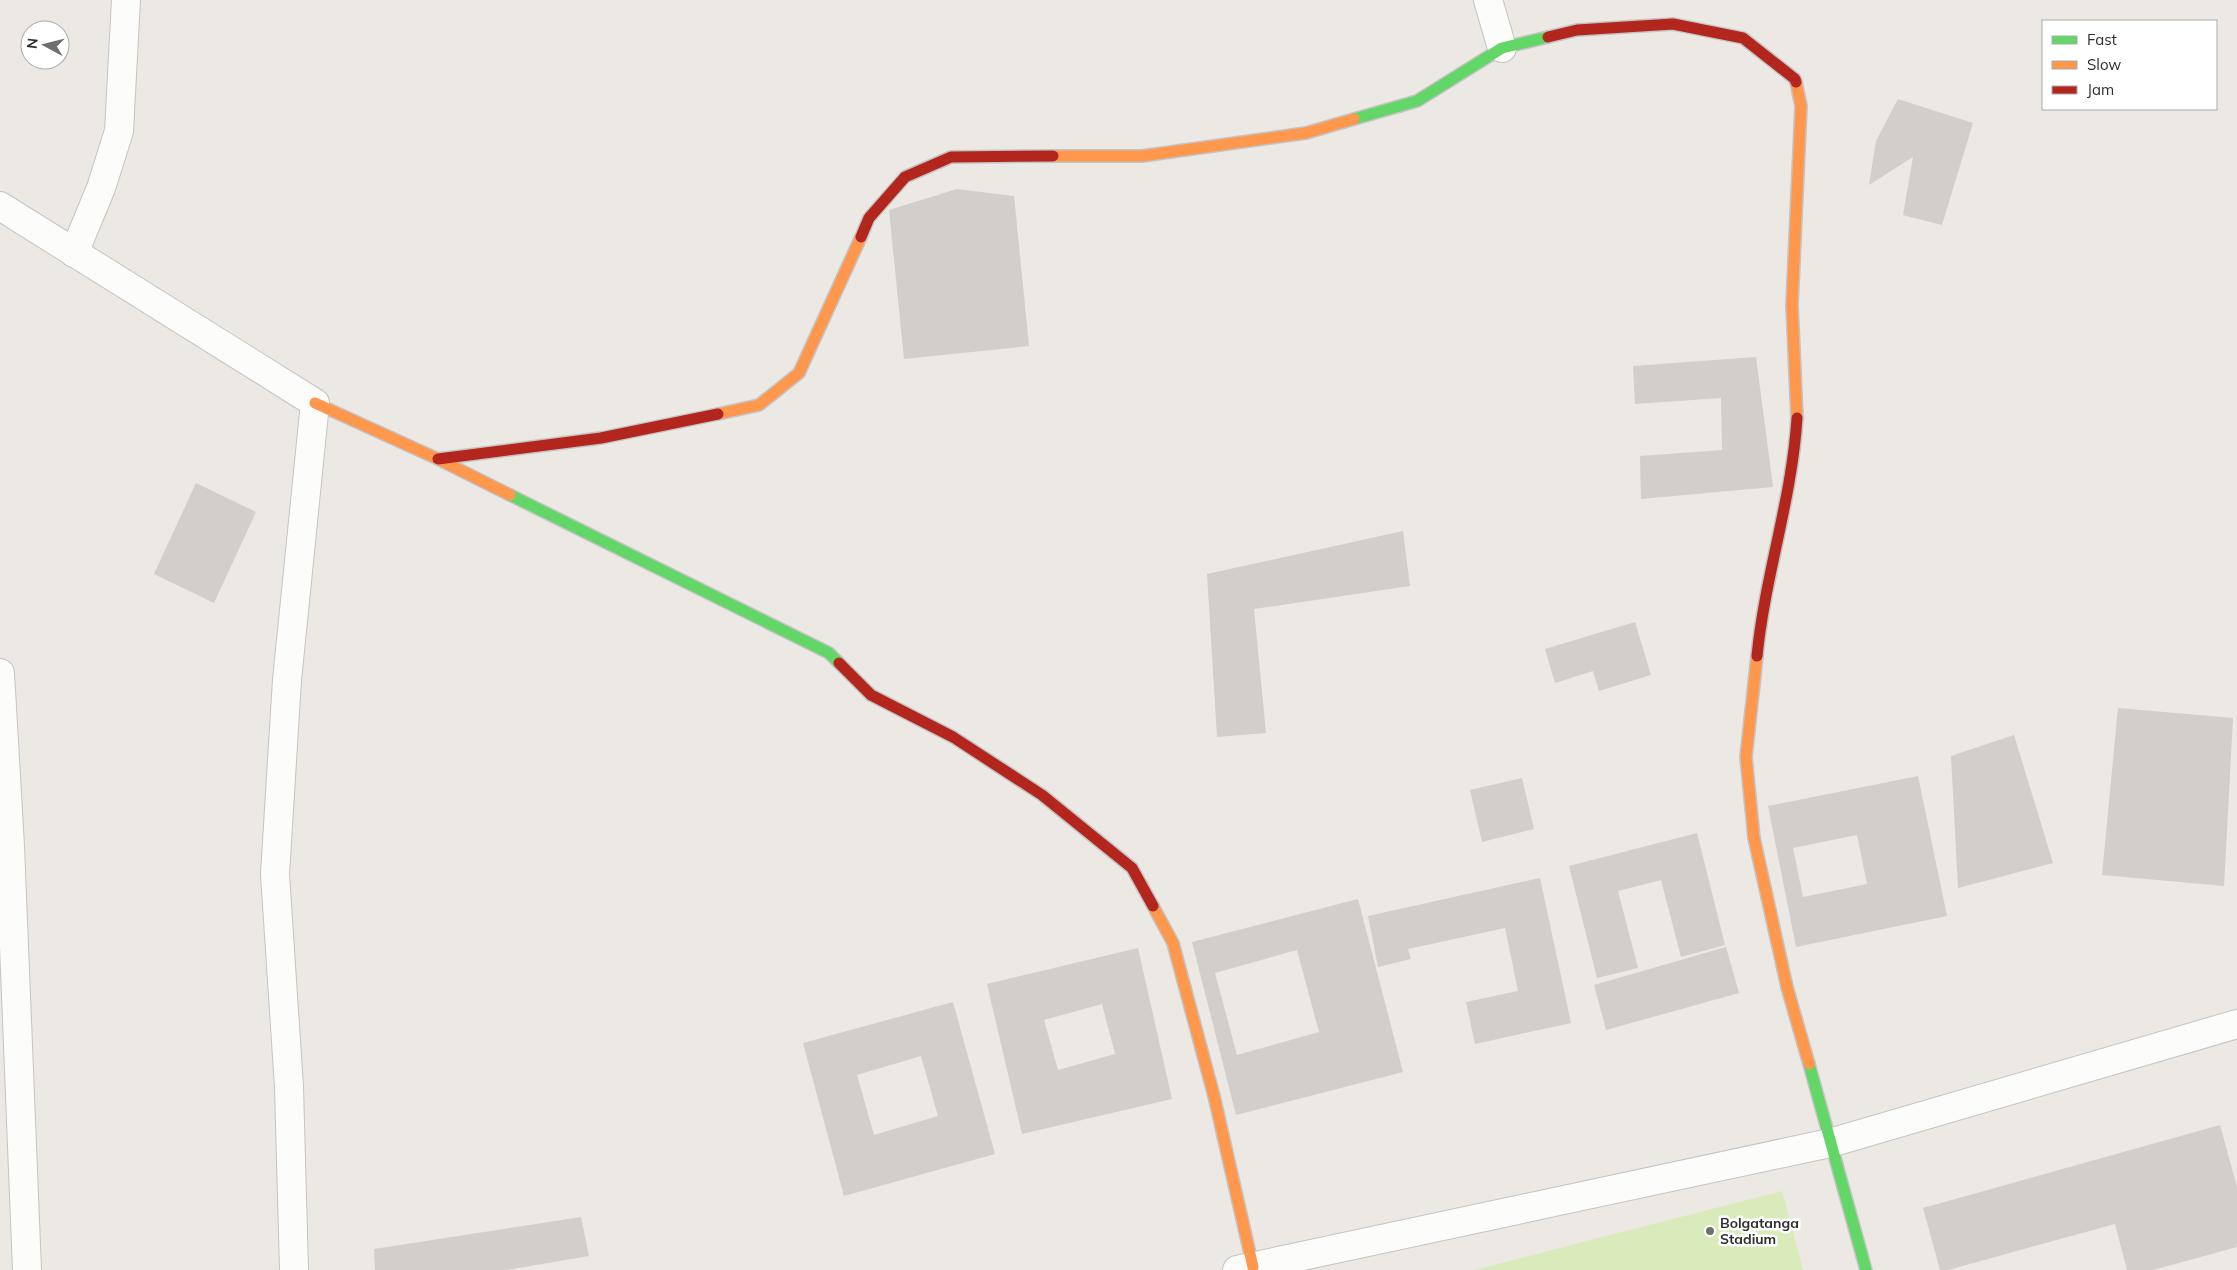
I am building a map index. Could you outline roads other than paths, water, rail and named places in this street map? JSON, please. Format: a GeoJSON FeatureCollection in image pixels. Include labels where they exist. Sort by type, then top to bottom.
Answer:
{"type":"FeatureCollection","features":[{"type":"Feature","properties":{"kind":"street"},"geometry":{"type":"LineString","coordinates":[[74,253],[100,188],[119,132],[126,0]]}},
{"type":"Feature","properties":{"kind":"street"},"geometry":{"type":"LineString","coordinates":[[1488,0],[1502,48]]}},
{"type":"Feature","properties":{"kind":"street"},"geometry":{"type":"LineString","coordinates":[[438,459],[601,438],[759,405],[799,373],[870,218],[905,177],[951,157],[1142,156],[1306,134],[1417,101],[1502,48],[1578,30],[1673,24],[1743,38],[1795,79],[1801,106],[1792,305],[1796,419],[1789,492],[1762,617],[1746,757],[1756,848],[1787,987],[1866,1270]]}},
{"type":"Feature","properties":{"kind":"street"},"geometry":{"type":"LineString","coordinates":[[0,206],[315,403],[438,459],[829,653],[871,695],[953,738],[1042,795],[1132,868],[1172,943],[1214,1096],[1245,1268],[1830,1143],[2237,1024]]}},
{"type":"Feature","properties":{"kind":"street"},"geometry":{"type":"LineString","coordinates":[[294,1270],[289,1087],[275,874],[287,680],[315,403]]}},
{"type":"Feature","properties":{"kind":"street"},"geometry":{"type":"LineString","coordinates":[[0,674],[10,846],[26,1270]]}},
{"type":"Feature","properties":{"kind":"place","name":"Bolgatanga Stadium"},"geometry":{"type":"Point","coordinates":[1710,1231]}}]}
